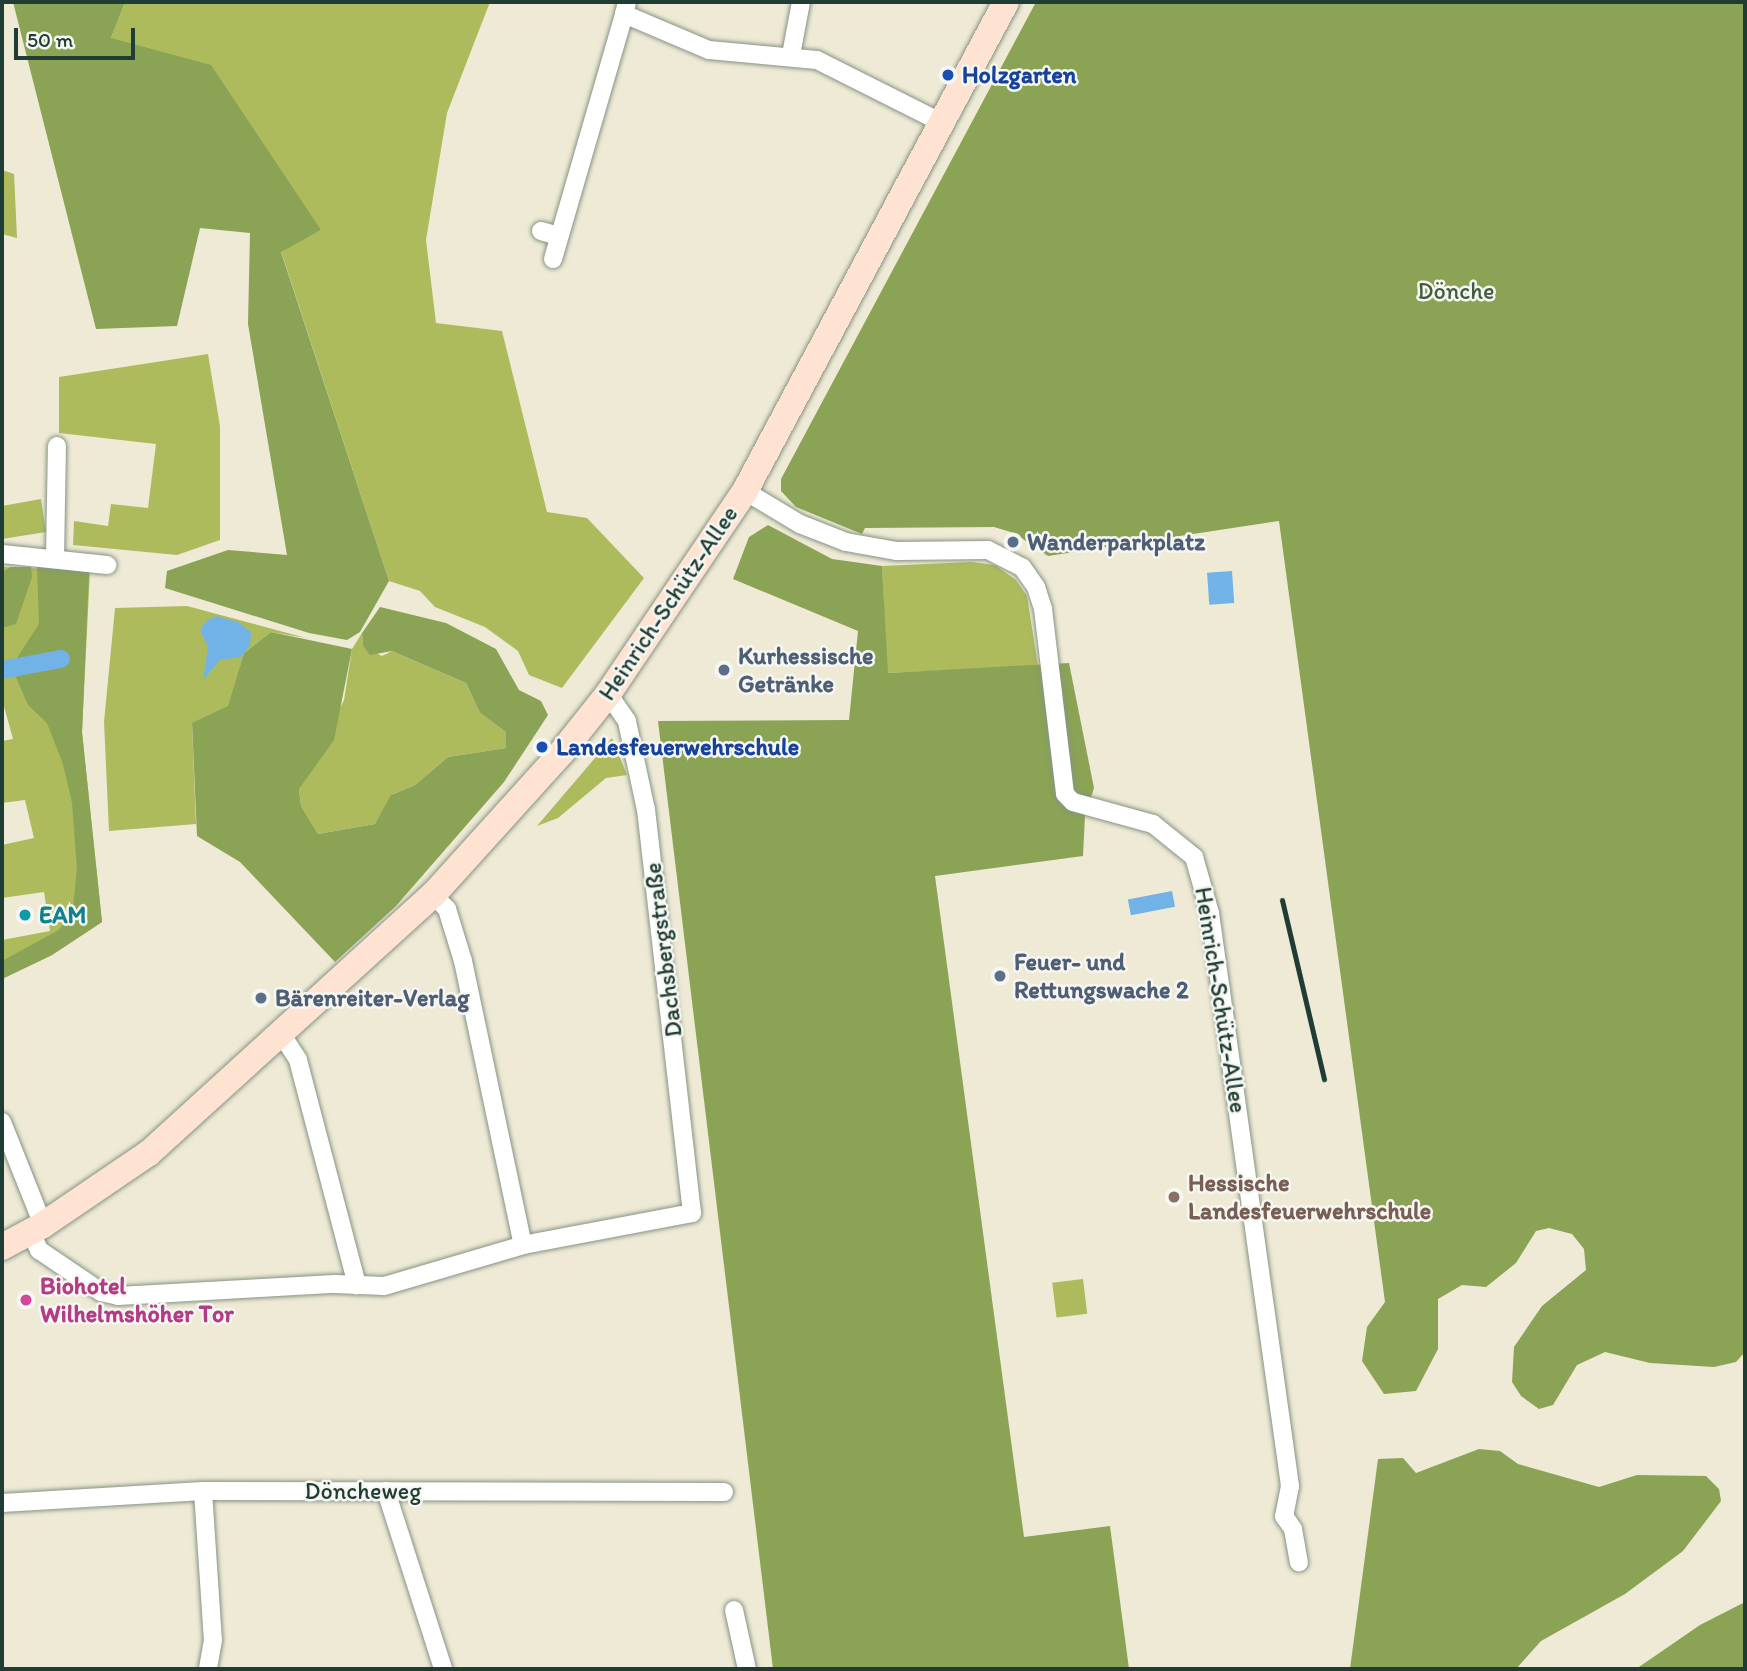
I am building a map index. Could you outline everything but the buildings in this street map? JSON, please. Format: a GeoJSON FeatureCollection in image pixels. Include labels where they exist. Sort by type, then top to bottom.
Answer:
{"type":"FeatureCollection","features":[{"type":"Feature","properties":{"kind":"main road","name":"Heinrich-Schütz-Allee"},"geometry":{"type":"LineString","coordinates":[[2,1247],[37,1228],[149,1153],[433,894],[562,752],[608,694],[745,491],[944,124],[1006,2]]}},
{"type":"Feature","properties":{"kind":"street"},"geometry":{"type":"LineString","coordinates":[[791,55],[801,2]]}},
{"type":"Feature","properties":{"kind":"street"},"geometry":{"type":"LineString","coordinates":[[552,258],[625,8],[709,50],[791,55],[817,60],[944,124]]}},
{"type":"Feature","properties":{"kind":"street"},"geometry":{"type":"LineString","coordinates":[[541,231],[559,236]]}},
{"type":"Feature","properties":{"kind":"street"},"geometry":{"type":"LineString","coordinates":[[55,558],[57,446]]}},
{"type":"Feature","properties":{"kind":"street","name":"Heinrich-Schütz-Allee"},"geometry":{"type":"LineString","coordinates":[[745,491],[800,524],[846,542],[897,551],[988,550],[1022,567],[1036,587],[1043,609],[1065,794],[1073,803],[1153,824],[1194,858],[1210,913],[1290,1486],[1284,1516],[1293,1529],[1298,1562]]}},
{"type":"Feature","properties":{"kind":"street"},"geometry":{"type":"LineString","coordinates":[[2,554],[107,565]]}},
{"type":"Feature","properties":{"kind":"street","name":"Dachsbergstraße"},"geometry":{"type":"LineString","coordinates":[[523,1245],[692,1213],[646,810],[627,721],[608,694]]}},
{"type":"Feature","properties":{"kind":"street"},"geometry":{"type":"LineString","coordinates":[[2,1122],[37,1228],[39,1250],[102,1292],[118,1296],[384,1286],[523,1245],[463,961],[447,909],[433,894]]}},
{"type":"Feature","properties":{"kind":"street"},"geometry":{"type":"LineString","coordinates":[[280,1032],[298,1060],[357,1285]]}},
{"type":"Feature","properties":{"kind":"street"},"geometry":{"type":"LineString","coordinates":[[386,1491],[443,1669]]}},
{"type":"Feature","properties":{"kind":"street"},"geometry":{"type":"LineString","coordinates":[[202,1492],[213,1640],[208,1669]]}},
{"type":"Feature","properties":{"kind":"street","name":"Döncheweg"},"geometry":{"type":"LineString","coordinates":[[2,1503],[202,1492],[724,1492]]}},
{"type":"Feature","properties":{"kind":"street"},"geometry":{"type":"LineString","coordinates":[[734,1610],[747,1669]]}},
{"type":"Feature","properties":{"kind":"green space"},"geometry":{"type":"Polygon","coordinates":[[[13,2],[125,2],[111,38],[211,65],[321,230],[281,252],[389,581],[360,632],[347,640],[309,633],[165,588],[167,571],[228,550],[287,555],[248,324],[250,233],[200,228],[177,326],[96,329],[13,2]]]}},
{"type":"Feature","properties":{"kind":"green space"},"geometry":{"type":"Polygon","coordinates":[[[125,2],[490,2],[447,113],[426,240],[436,323],[502,331],[547,512],[587,518],[644,578],[562,688],[529,675],[518,651],[485,627],[435,607],[420,591],[389,581],[281,251],[321,230],[111,38],[125,2]]]}},
{"type":"Feature","properties":{"kind":"green space","name":"Dönche"},"geometry":{"type":"Polygon","coordinates":[[[1036,2],[1745,2],[1745,1352],[1736,1362],[1714,1367],[1650,1363],[1605,1352],[1577,1365],[1553,1405],[1539,1409],[1521,1396],[1512,1382],[1514,1347],[1542,1306],[1586,1270],[1584,1249],[1572,1234],[1549,1228],[1536,1231],[1516,1263],[1486,1287],[1462,1285],[1438,1299],[1438,1349],[1416,1391],[1384,1394],[1362,1361],[1367,1327],[1385,1302],[1279,521],[1048,556],[1014,533],[994,527],[865,528],[862,534],[796,507],[781,491],[781,479],[1036,2]]]}},
{"type":"Feature","properties":{"kind":"green space"},"geometry":{"type":"Polygon","coordinates":[[[2,170],[14,174],[17,238],[2,234],[2,170]]]}},
{"type":"Feature","properties":{"kind":"green space"},"geometry":{"type":"Polygon","coordinates":[[[208,354],[220,426],[220,540],[177,555],[73,545],[74,521],[108,526],[111,504],[148,508],[156,444],[59,433],[59,377],[208,354]]]}},
{"type":"Feature","properties":{"kind":"green space"},"geometry":{"type":"Polygon","coordinates":[[[41,499],[46,532],[2,539],[2,506],[41,499]]]}},
{"type":"Feature","properties":{"kind":"green space"},"geometry":{"type":"Polygon","coordinates":[[[768,525],[832,559],[882,566],[888,673],[1069,663],[1094,788],[1085,815],[1083,856],[935,876],[1024,1537],[1110,1526],[1129,1669],[773,1669],[658,721],[849,720],[858,631],[733,579],[749,537],[768,525]]]}},
{"type":"Feature","properties":{"kind":"green space"},"geometry":{"type":"Polygon","coordinates":[[[971,562],[995,565],[1016,580],[1027,596],[1038,666],[887,673],[882,566],[971,562]]]}},
{"type":"Feature","properties":{"kind":"green space"},"geometry":{"type":"Polygon","coordinates":[[[2,567],[90,571],[82,732],[102,922],[52,955],[2,979],[2,940],[50,931],[44,892],[2,898],[2,845],[34,838],[25,800],[2,803],[2,741],[13,739],[2,699],[2,567]]]}},
{"type":"Feature","properties":{"kind":"green space"},"geometry":{"type":"Polygon","coordinates":[[[10,567],[31,567],[32,577],[16,624],[2,628],[2,573],[10,567]]]}},
{"type":"Feature","properties":{"kind":"green space"},"geometry":{"type":"Polygon","coordinates":[[[37,567],[89,572],[82,732],[102,922],[52,955],[2,979],[2,961],[57,931],[72,916],[77,869],[72,803],[63,764],[47,723],[28,705],[13,664],[39,624],[37,567]]]}},
{"type":"Feature","properties":{"kind":"green space"},"geometry":{"type":"Polygon","coordinates":[[[187,606],[306,638],[271,632],[244,653],[229,706],[192,724],[196,824],[109,831],[104,722],[115,608],[187,606]]]}},
{"type":"Feature","properties":{"kind":"green space"},"geometry":{"type":"Polygon","coordinates":[[[380,607],[446,623],[496,649],[519,690],[541,701],[548,715],[504,782],[396,906],[335,962],[240,862],[197,836],[192,723],[228,706],[244,653],[271,632],[352,649],[334,740],[299,789],[301,806],[318,834],[375,824],[391,795],[415,785],[448,757],[506,748],[506,732],[480,713],[466,683],[392,651],[370,655],[363,646],[362,633],[380,607]]]}},
{"type":"Feature","properties":{"kind":"green space"},"geometry":{"type":"Polygon","coordinates":[[[362,633],[363,646],[382,656],[392,651],[466,683],[480,713],[506,732],[506,748],[448,757],[415,785],[393,794],[375,824],[318,834],[301,806],[299,789],[344,700],[352,649],[362,633]]]}},
{"type":"Feature","properties":{"kind":"green space"},"geometry":{"type":"Polygon","coordinates":[[[612,738],[627,775],[606,778],[558,818],[537,826],[612,738]]]}},
{"type":"Feature","properties":{"kind":"green space"},"geometry":{"type":"Polygon","coordinates":[[[1083,1279],[1087,1314],[1056,1318],[1052,1283],[1083,1279]]]}},
{"type":"Feature","properties":{"kind":"green space"},"geometry":{"type":"Polygon","coordinates":[[[1479,1449],[1500,1451],[1518,1464],[1599,1487],[1637,1475],[1706,1476],[1719,1489],[1721,1501],[1683,1551],[1625,1594],[1541,1641],[1516,1669],[1350,1669],[1378,1459],[1403,1458],[1416,1473],[1479,1449]]]}},
{"type":"Feature","properties":{"kind":"green space"},"geometry":{"type":"Polygon","coordinates":[[[1745,1602],[1745,1669],[1636,1669],[1700,1625],[1745,1602]]]}},
{"type":"Feature","properties":{"kind":"water"},"geometry":{"type":"Polygon","coordinates":[[[1232,571],[1234,603],[1209,605],[1207,573],[1232,571]]]}},
{"type":"Feature","properties":{"kind":"water"},"geometry":{"type":"Polygon","coordinates":[[[216,616],[238,622],[251,632],[250,645],[241,657],[220,660],[203,680],[208,647],[200,630],[206,621],[216,616]]]}},
{"type":"Feature","properties":{"kind":"water"},"geometry":{"type":"Polygon","coordinates":[[[1172,891],[1175,907],[1131,915],[1128,900],[1172,891]]]}},
{"type":"Feature","properties":{"kind":"waterway"},"geometry":{"type":"LineString","coordinates":[[2,670],[61,659]]}},
{"type":"Feature","properties":{"kind":"railway"},"geometry":{"type":"LineString","coordinates":[[1282,900],[1324,1079]]}},
{"type":"Feature","properties":{"kind":"place","name":"Holzgarten"},"geometry":{"type":"Point","coordinates":[948,75]}},
{"type":"Feature","properties":{"kind":"place","name":"Wanderparkplatz"},"geometry":{"type":"Point","coordinates":[1013,542]}},
{"type":"Feature","properties":{"kind":"place","name":"Kurhessische Getränke"},"geometry":{"type":"Point","coordinates":[724,670]}},
{"type":"Feature","properties":{"kind":"place","name":"Landesfeuerwehrschule"},"geometry":{"type":"Point","coordinates":[542,747]}},
{"type":"Feature","properties":{"kind":"place","name":"EAM"},"geometry":{"type":"Point","coordinates":[25,915]}},
{"type":"Feature","properties":{"kind":"place","name":"Feuer- und Rettungswache 2"},"geometry":{"type":"Point","coordinates":[1000,976]}},
{"type":"Feature","properties":{"kind":"place","name":"Bärenreiter-Verlag"},"geometry":{"type":"Point","coordinates":[261,998]}},
{"type":"Feature","properties":{"kind":"place","name":"Hessische Landesfeuerwehrschule"},"geometry":{"type":"Point","coordinates":[1174,1197]}},
{"type":"Feature","properties":{"kind":"place","name":"Biohotel Wilhelmshöher Tor"},"geometry":{"type":"Point","coordinates":[26,1300]}}]}
